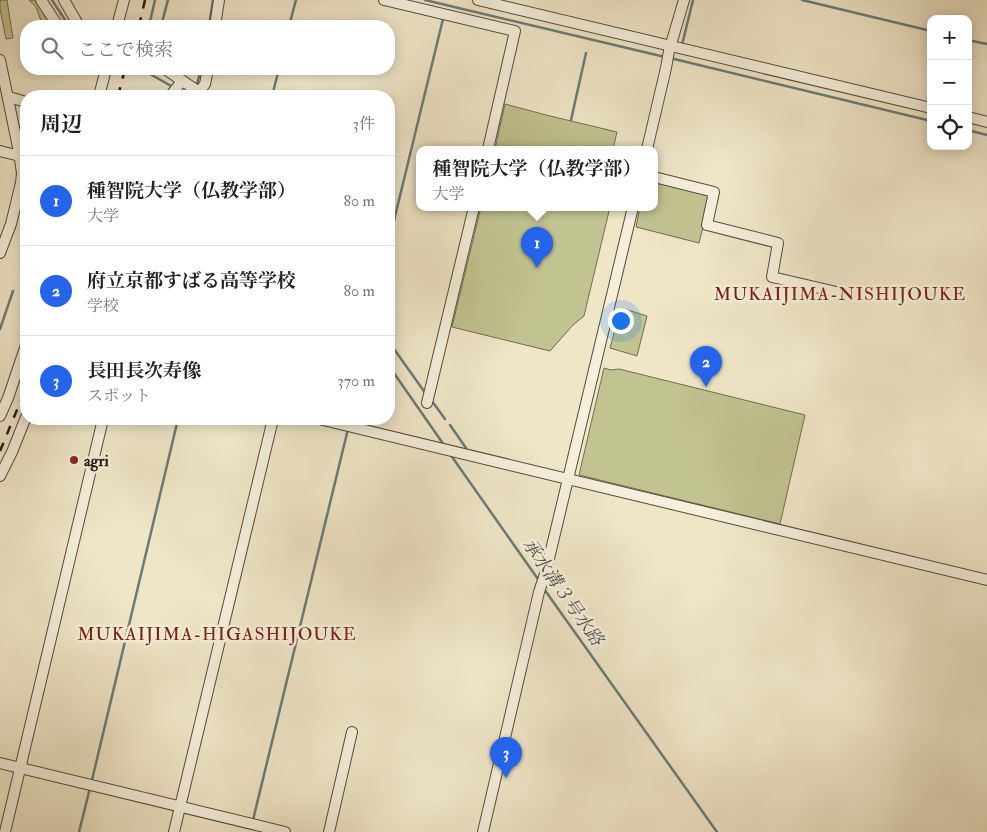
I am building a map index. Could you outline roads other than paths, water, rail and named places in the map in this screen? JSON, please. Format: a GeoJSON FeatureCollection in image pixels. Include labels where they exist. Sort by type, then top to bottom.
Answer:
{"type":"FeatureCollection","features":[{"type":"Feature","properties":{"kind":"street"},"geometry":{"type":"LineString","coordinates":[[41,0],[54,20]]}},
{"type":"Feature","properties":{"kind":"street"},"geometry":{"type":"LineString","coordinates":[[64,0],[76,20]]}},
{"type":"Feature","properties":{"kind":"street"},"geometry":{"type":"LineString","coordinates":[[119,20],[124,0]]}},
{"type":"Feature","properties":{"kind":"street"},"geometry":{"type":"LineString","coordinates":[[216,20],[219,0]]}},
{"type":"Feature","properties":{"kind":"street"},"geometry":{"type":"LineString","coordinates":[[384,0],[516,32],[489,146]]}},
{"type":"Feature","properties":{"kind":"street"},"geometry":{"type":"LineString","coordinates":[[478,0],[670,48],[927,107]]}},
{"type":"Feature","properties":{"kind":"street"},"geometry":{"type":"LineString","coordinates":[[648,146],[670,48],[684,0]]}},
{"type":"Feature","properties":{"kind":"street"},"geometry":{"type":"LineString","coordinates":[[0,60],[20,156],[0,151]]}},
{"type":"Feature","properties":{"kind":"street"},"geometry":{"type":"LineString","coordinates":[[101,90],[104,75]]}},
{"type":"Feature","properties":{"kind":"street"},"geometry":{"type":"LineString","coordinates":[[173,75],[196,90]]}},
{"type":"Feature","properties":{"kind":"street"},"geometry":{"type":"LineString","coordinates":[[200,90],[205,84],[207,75]]}},
{"type":"Feature","properties":{"kind":"street"},"geometry":{"type":"LineString","coordinates":[[176,90],[182,82]]}},
{"type":"Feature","properties":{"kind":"street"},"geometry":{"type":"LineString","coordinates":[[8,97],[20,100]]}},
{"type":"Feature","properties":{"kind":"street"},"geometry":{"type":"LineString","coordinates":[[972,118],[987,122]]}},
{"type":"Feature","properties":{"kind":"street"},"geometry":{"type":"LineString","coordinates":[[658,178],[714,192],[707,225],[778,243],[772,277],[841,293]]}},
{"type":"Feature","properties":{"kind":"street"},"geometry":{"type":"LineString","coordinates":[[0,253],[11,224],[20,187]]}},
{"type":"Feature","properties":{"kind":"street"},"geometry":{"type":"LineString","coordinates":[[427,403],[473,211]]}},
{"type":"Feature","properties":{"kind":"street"},"geometry":{"type":"LineString","coordinates":[[483,832],[539,592],[545,574],[632,211]]}},
{"type":"Feature","properties":{"kind":"street"},"geometry":{"type":"LineString","coordinates":[[0,416],[20,363]]}},
{"type":"Feature","properties":{"kind":"street"},"geometry":{"type":"LineString","coordinates":[[0,476],[23,425]]}},
{"type":"Feature","properties":{"kind":"street"},"geometry":{"type":"LineString","coordinates":[[5,832],[4,814],[20,768],[103,425]]}},
{"type":"Feature","properties":{"kind":"street"},"geometry":{"type":"LineString","coordinates":[[174,832],[272,425]]}},
{"type":"Feature","properties":{"kind":"street"},"geometry":{"type":"LineString","coordinates":[[344,425],[987,580]]}},
{"type":"Feature","properties":{"kind":"street"},"geometry":{"type":"LineString","coordinates":[[329,832],[352,732]]}},
{"type":"Feature","properties":{"kind":"street"},"geometry":{"type":"LineString","coordinates":[[0,763],[285,832]]}},
{"type":"Feature","properties":{"kind":"waterway"},"geometry":{"type":"LineString","coordinates":[[52,0],[65,20]]}},
{"type":"Feature","properties":{"kind":"waterway"},"geometry":{"type":"LineString","coordinates":[[150,20],[155,0]]}},
{"type":"Feature","properties":{"kind":"waterway"},"geometry":{"type":"LineString","coordinates":[[163,20],[168,0]]}},
{"type":"Feature","properties":{"kind":"waterway"},"geometry":{"type":"LineString","coordinates":[[210,20],[213,0]]}},
{"type":"Feature","properties":{"kind":"waterway"},"geometry":{"type":"LineString","coordinates":[[291,20],[296,0]]}},
{"type":"Feature","properties":{"kind":"waterway"},"geometry":{"type":"LineString","coordinates":[[425,0],[665,57]]}},
{"type":"Feature","properties":{"kind":"waterway"},"geometry":{"type":"LineString","coordinates":[[682,45],[693,0]]}},
{"type":"Feature","properties":{"kind":"waterway"},"geometry":{"type":"LineString","coordinates":[[802,0],[927,30]]}},
{"type":"Feature","properties":{"kind":"waterway"},"geometry":{"type":"LineString","coordinates":[[395,216],[443,19]]}},
{"type":"Feature","properties":{"kind":"waterway"},"geometry":{"type":"LineString","coordinates":[[972,41],[987,44]]}},
{"type":"Feature","properties":{"kind":"waterway"},"geometry":{"type":"LineString","coordinates":[[571,120],[586,53]]}},
{"type":"Feature","properties":{"kind":"waterway"},"geometry":{"type":"LineString","coordinates":[[670,58],[927,120]]}},
{"type":"Feature","properties":{"kind":"waterway","name":"承水溝３号水路"},"geometry":{"type":"LineString","coordinates":[[152,75],[173,87]]}},
{"type":"Feature","properties":{"kind":"waterway"},"geometry":{"type":"LineString","coordinates":[[197,84],[199,75]]}},
{"type":"Feature","properties":{"kind":"waterway"},"geometry":{"type":"LineString","coordinates":[[274,90],[277,75]]}},
{"type":"Feature","properties":{"kind":"waterway"},"geometry":{"type":"LineString","coordinates":[[972,131],[987,135]]}},
{"type":"Feature","properties":{"kind":"waterway"},"geometry":{"type":"LineString","coordinates":[[0,329],[13,291]]}},
{"type":"Feature","properties":{"kind":"waterway"},"geometry":{"type":"LineString","coordinates":[[395,350],[426,394]]}},
{"type":"Feature","properties":{"kind":"waterway","name":"承水溝３号水路"},"geometry":{"type":"LineString","coordinates":[[395,375],[444,445]]}},
{"type":"Feature","properties":{"kind":"waterway"},"geometry":{"type":"LineString","coordinates":[[432,401],[445,419]]}},
{"type":"Feature","properties":{"kind":"waterway"},"geometry":{"type":"LineString","coordinates":[[92,780],[177,425]]}},
{"type":"Feature","properties":{"kind":"waterway"},"geometry":{"type":"LineString","coordinates":[[450,425],[466,448]]}},
{"type":"Feature","properties":{"kind":"waterway"},"geometry":{"type":"LineString","coordinates":[[253,820],[348,429]]}},
{"type":"Feature","properties":{"kind":"waterway","name":"承水溝３号水路"},"geometry":{"type":"LineString","coordinates":[[450,454],[540,582]]}},
{"type":"Feature","properties":{"kind":"waterway","name":"承水溝３号水路"},"geometry":{"type":"LineString","coordinates":[[544,589],[717,832]]}},
{"type":"Feature","properties":{"kind":"waterway"},"geometry":{"type":"LineString","coordinates":[[79,832],[90,788]]}},
{"type":"Feature","properties":{"kind":"railway"},"geometry":{"type":"LineString","coordinates":[[140,20],[145,0]]}},
{"type":"Feature","properties":{"kind":"railway"},"geometry":{"type":"LineString","coordinates":[[120,90],[123,75]]}},
{"type":"Feature","properties":{"kind":"railway"},"geometry":{"type":"LineString","coordinates":[[0,451],[20,403]]}},
{"type":"Feature","properties":{"kind":"place","name":"種智院大学（仏教学部）"},"geometry":{"type":"Point","coordinates":[537,268]}},
{"type":"Feature","properties":{"kind":"place","name":"府立京都すばる高等学校"},"geometry":{"type":"Point","coordinates":[706,387]}},
{"type":"Feature","properties":{"kind":"place","name":"agri"},"geometry":{"type":"Point","coordinates":[74,460]}},
{"type":"Feature","properties":{"kind":"place","name":"長田長次寿像"},"geometry":{"type":"Point","coordinates":[506,778]}},
{"type":"Feature","properties":{"kind":"district","name":"MUKAIJIMA-NISHIJOUKE"},"geometry":{"type":"Point","coordinates":[840,294]}},
{"type":"Feature","properties":{"kind":"district","name":"MUKAIJIMA-HIGASHIJOUKE"},"geometry":{"type":"Point","coordinates":[217,634]}}]}
